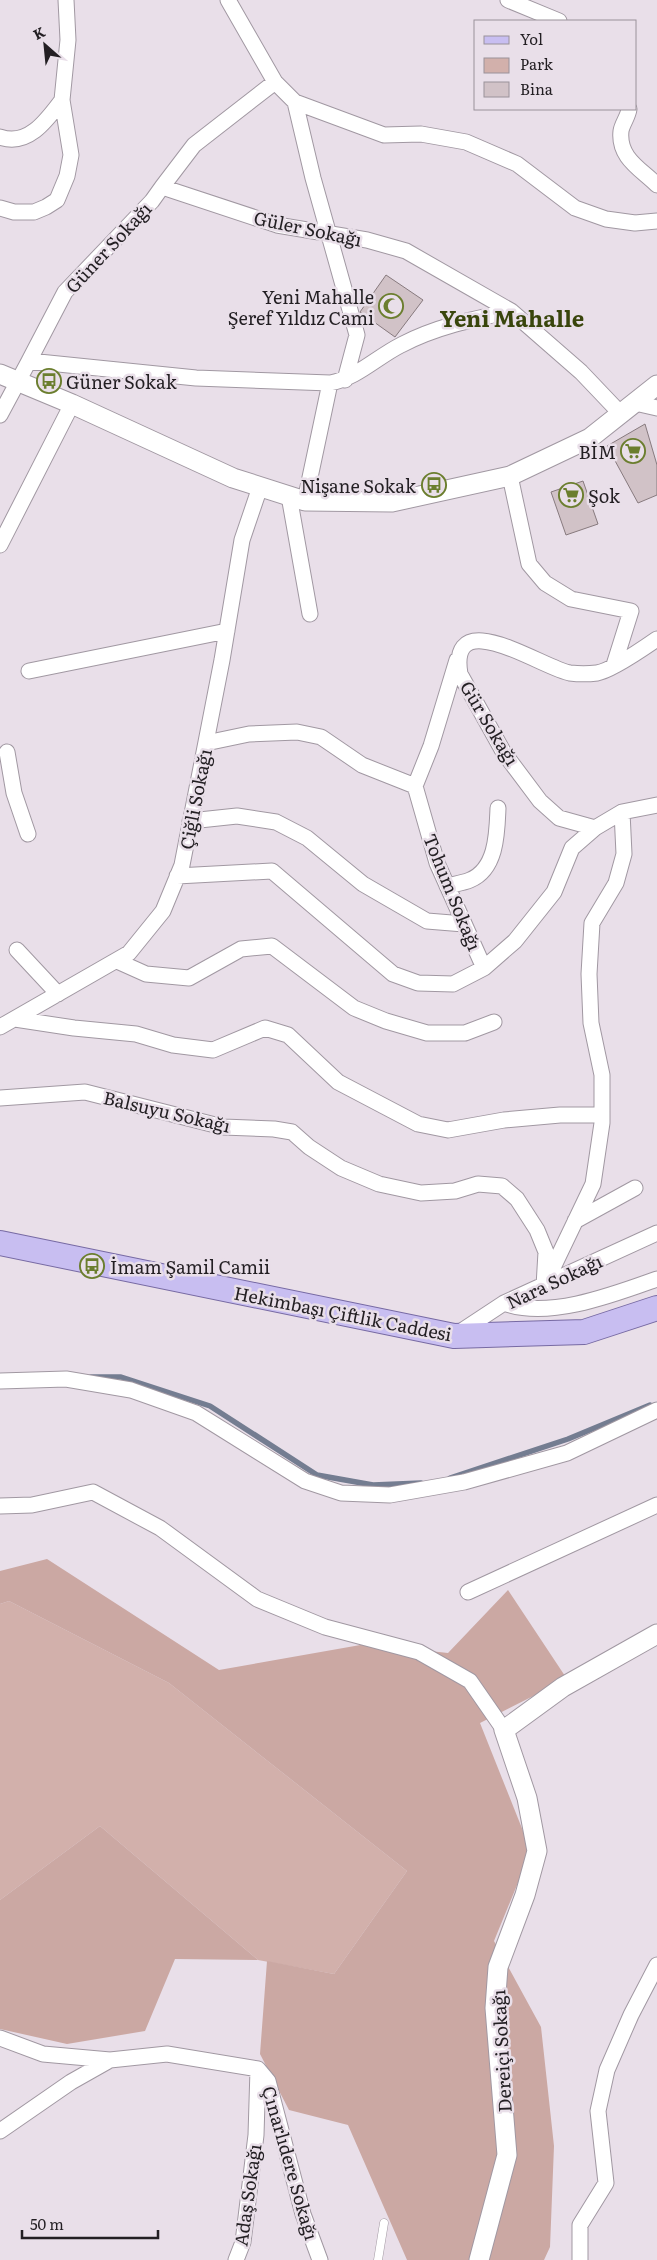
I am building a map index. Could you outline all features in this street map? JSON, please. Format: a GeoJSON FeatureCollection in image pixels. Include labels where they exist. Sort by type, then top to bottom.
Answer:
{"type":"FeatureCollection","features":[{"type":"Feature","properties":{"kind":"main road","name":"Hekimbaşı Çiftlik Caddesi"},"geometry":{"type":"LineString","coordinates":[[0,1243],[454,1336],[584,1332],[657,1308]]}},
{"type":"Feature","properties":{"kind":"street"},"geometry":{"type":"LineString","coordinates":[[0,208],[14,212],[34,212],[57,200],[67,176],[71,155],[62,100],[68,40],[66,0]]}},
{"type":"Feature","properties":{"kind":"street"},"geometry":{"type":"LineString","coordinates":[[228,0],[275,82],[295,102],[384,135],[421,134],[466,142],[517,164],[575,208],[606,219],[635,223],[657,221]]}},
{"type":"Feature","properties":{"kind":"street"},"geometry":{"type":"LineString","coordinates":[[508,0],[558,20]]}},
{"type":"Feature","properties":{"kind":"street"},"geometry":{"type":"LineString","coordinates":[[162,187],[194,145],[275,82]]}},
{"type":"Feature","properties":{"kind":"street"},"geometry":{"type":"LineString","coordinates":[[0,137],[25,138],[45,123],[62,100]]}},
{"type":"Feature","properties":{"kind":"street"},"geometry":{"type":"LineString","coordinates":[[295,102],[313,178],[330,234],[356,335],[297,499],[310,614]]}},
{"type":"Feature","properties":{"kind":"street"},"geometry":{"type":"LineString","coordinates":[[629,110],[621,130],[621,142],[625,154],[637,169],[657,186]]}},
{"type":"Feature","properties":{"kind":"street","name":"Güler Sokağı"},"geometry":{"type":"LineString","coordinates":[[162,187],[277,224],[367,240],[406,251],[511,312],[581,372],[628,408]]}},
{"type":"Feature","properties":{"kind":"street","name":"Güner Sokağı"},"geometry":{"type":"LineString","coordinates":[[0,415],[8,378],[29,361],[65,292],[152,201],[162,187]]}},
{"type":"Feature","properties":{"kind":"street"},"geometry":{"type":"LineString","coordinates":[[29,361],[84,365],[196,378],[338,382],[401,345],[462,322],[511,312]]}},
{"type":"Feature","properties":{"kind":"street"},"geometry":{"type":"LineString","coordinates":[[8,378],[72,404],[233,478],[297,499],[392,502],[510,476],[590,438],[657,385]]}},
{"type":"Feature","properties":{"kind":"street"},"geometry":{"type":"LineString","coordinates":[[0,545],[72,404]]}},
{"type":"Feature","properties":{"kind":"street"},"geometry":{"type":"LineString","coordinates":[[628,408],[657,408]]}},
{"type":"Feature","properties":{"kind":"street"},"geometry":{"type":"LineString","coordinates":[[510,476],[529,564],[545,583],[571,599],[631,611],[614,665]]}},
{"type":"Feature","properties":{"kind":"street","name":"Çiğli Sokağı"},"geometry":{"type":"LineString","coordinates":[[0,1027],[129,953],[163,911],[177,876],[190,822],[227,631],[242,540],[260,487]]}},
{"type":"Feature","properties":{"kind":"street"},"geometry":{"type":"LineString","coordinates":[[29,671],[227,631]]}},
{"type":"Feature","properties":{"kind":"street","name":"Gür Sokağı"},"geometry":{"type":"LineString","coordinates":[[595,828],[559,818],[540,801],[504,753],[460,674],[458,659],[462,648],[470,641],[480,640],[527,653],[569,673],[599,673],[637,653],[657,639]]}},
{"type":"Feature","properties":{"kind":"street"},"geometry":{"type":"LineString","coordinates":[[206,743],[249,734],[296,732],[321,737],[362,765],[415,786],[431,746],[458,659]]}},
{"type":"Feature","properties":{"kind":"street"},"geometry":{"type":"LineString","coordinates":[[0,766],[4,746]]}},
{"type":"Feature","properties":{"kind":"street"},"geometry":{"type":"LineString","coordinates":[[4,746],[14,792],[28,834]]}},
{"type":"Feature","properties":{"kind":"street","name":"Tohum Sokağı"},"geometry":{"type":"LineString","coordinates":[[415,786],[437,863],[484,968]]}},
{"type":"Feature","properties":{"kind":"street"},"geometry":{"type":"LineString","coordinates":[[177,876],[272,870],[393,974],[418,982],[453,984],[484,968],[515,941],[554,892],[572,848],[595,828],[622,812],[657,805]]}},
{"type":"Feature","properties":{"kind":"street"},"geometry":{"type":"LineString","coordinates":[[447,886],[471,880],[483,870],[497,842],[498,808]]}},
{"type":"Feature","properties":{"kind":"street"},"geometry":{"type":"LineString","coordinates":[[544,1286],[594,1184],[602,1115],[602,1075],[592,1023],[589,974],[592,923],[616,883],[624,854],[622,812]]}},
{"type":"Feature","properties":{"kind":"street"},"geometry":{"type":"LineString","coordinates":[[190,822],[237,816],[276,822],[307,838],[363,884],[426,921],[464,924]]}},
{"type":"Feature","properties":{"kind":"street"},"geometry":{"type":"LineString","coordinates":[[117,961],[146,974],[189,978],[241,949],[272,946],[354,1008],[386,1021],[427,1033],[465,1033],[494,1022]]}},
{"type":"Feature","properties":{"kind":"street"},"geometry":{"type":"LineString","coordinates":[[16,950],[58,994]]}},
{"type":"Feature","properties":{"kind":"street"},"geometry":{"type":"LineString","coordinates":[[14,1019],[74,1028],[136,1034],[173,1045],[213,1050],[265,1028],[288,1035],[338,1082],[418,1124],[448,1130],[504,1120],[560,1115],[602,1115]]}},
{"type":"Feature","properties":{"kind":"street","name":"Balsuyu Sokağı"},"geometry":{"type":"LineString","coordinates":[[0,1098],[85,1092],[223,1127],[274,1128],[292,1132],[309,1147],[341,1168],[379,1184],[421,1193],[455,1191],[478,1184],[502,1186],[517,1199],[537,1230],[546,1252],[544,1286]]}},
{"type":"Feature","properties":{"kind":"street"},"geometry":{"type":"LineString","coordinates":[[575,1221],[635,1188]]}},
{"type":"Feature","properties":{"kind":"street","name":"Nara Sokağı"},"geometry":{"type":"LineString","coordinates":[[454,1336],[504,1303],[657,1233]]}},
{"type":"Feature","properties":{"kind":"street"},"geometry":{"type":"LineString","coordinates":[[504,1303],[520,1310],[556,1308],[617,1293],[657,1279]]}},
{"type":"Feature","properties":{"kind":"street"},"geometry":{"type":"LineString","coordinates":[[0,1381],[66,1378],[131,1390],[196,1413],[305,1481],[341,1493],[390,1495],[464,1482],[558,1455],[657,1410]]}},
{"type":"Feature","properties":{"kind":"street"},"geometry":{"type":"LineString","coordinates":[[0,1506],[32,1506],[93,1492],[160,1528],[257,1599],[325,1627],[420,1652],[470,1681],[504,1730],[564,1687],[657,1634]]}},
{"type":"Feature","properties":{"kind":"street"},"geometry":{"type":"LineString","coordinates":[[468,1592],[657,1505]]}},
{"type":"Feature","properties":{"kind":"street","name":"Dereiçi Sokağı"},"geometry":{"type":"LineString","coordinates":[[479,2260],[507,2155],[495,2008],[498,1966],[525,1895],[537,1851],[527,1798],[504,1730]]}},
{"type":"Feature","properties":{"kind":"street"},"geometry":{"type":"LineString","coordinates":[[580,2260],[580,2225],[606,2183],[598,2111],[607,2070],[631,2015],[657,1965]]}},
{"type":"Feature","properties":{"kind":"street"},"geometry":{"type":"LineString","coordinates":[[0,2038],[43,2054],[110,2060],[167,2054],[258,2069]]}},
{"type":"Feature","properties":{"kind":"street"},"geometry":{"type":"LineString","coordinates":[[0,2131],[71,2082],[110,2060]]}},
{"type":"Feature","properties":{"kind":"street","name":"Adaş Sokağı"},"geometry":{"type":"LineString","coordinates":[[236,2260],[244,2242],[254,2154],[258,2069]]}},
{"type":"Feature","properties":{"kind":"street","name":"Çınarlıdere Sokağı"},"geometry":{"type":"LineString","coordinates":[[258,2069],[268,2081],[301,2206],[320,2260]]}},
{"type":"Feature","properties":{"kind":"lane"},"geometry":{"type":"LineString","coordinates":[[378,2260],[384,2223]]}},
{"type":"Feature","properties":{"kind":"green space"},"geometry":{"type":"Polygon","coordinates":[[[9,1601],[169,1683],[407,1871],[334,1974],[258,1960],[100,1826],[0,1900],[0,1604],[9,1601]]]}},
{"type":"Feature","properties":{"kind":"shaded area"},"geometry":{"type":"Polygon","coordinates":[[[47,1559],[219,1670],[366,1644],[448,1653],[508,1590],[567,1679],[480,1723],[531,1851],[494,1941],[541,2027],[554,2146],[550,2247],[544,2260],[407,2260],[348,2125],[289,2110],[260,2054],[267,1961],[334,1974],[407,1871],[169,1683],[9,1601],[0,1604],[0,1571],[47,1559]]]}},
{"type":"Feature","properties":{"kind":"shaded area"},"geometry":{"type":"Polygon","coordinates":[[[100,1826],[258,1960],[175,1959],[145,2031],[67,2044],[0,2029],[0,1900],[100,1826]]]}},
{"type":"Feature","properties":{"kind":"building","name":"Yeni Mahalle Şeref Yıldız Cami"},"geometry":{"type":"Polygon","coordinates":[[[386,275],[423,300],[395,337],[360,312],[386,275]]]}},
{"type":"Feature","properties":{"kind":"building"},"geometry":{"type":"Polygon","coordinates":[[[645,424],[657,465],[657,495],[638,503],[607,446],[645,424]]]}},
{"type":"Feature","properties":{"kind":"building"},"geometry":{"type":"Polygon","coordinates":[[[583,481],[598,524],[566,535],[551,492],[583,481]]]}},
{"type":"Feature","properties":{"kind":"waterway"},"geometry":{"type":"LineString","coordinates":[[91,1377],[121,1377],[210,1406],[317,1475],[373,1485],[421,1483]]}},
{"type":"Feature","properties":{"kind":"waterway"},"geometry":{"type":"LineString","coordinates":[[450,1478],[568,1439],[650,1405]]}},
{"type":"Feature","properties":{"kind":"place","name":"Yeni Mahalle Şeref Yıldız Cami"},"geometry":{"type":"Point","coordinates":[391,306]}},
{"type":"Feature","properties":{"kind":"place","name":"Güner Sokak"},"geometry":{"type":"Point","coordinates":[49,381]}},
{"type":"Feature","properties":{"kind":"place","name":"BİM"},"geometry":{"type":"Point","coordinates":[633,451]}},
{"type":"Feature","properties":{"kind":"place","name":"Nişane Sokak"},"geometry":{"type":"Point","coordinates":[434,485]}},
{"type":"Feature","properties":{"kind":"place","name":"Şok"},"geometry":{"type":"Point","coordinates":[571,495]}},
{"type":"Feature","properties":{"kind":"place","name":"İmam Şamil Camii"},"geometry":{"type":"Point","coordinates":[92,1266]}},
{"type":"Feature","properties":{"kind":"district","name":"Yeni Mahalle"},"geometry":{"type":"Point","coordinates":[512,317]}}]}
